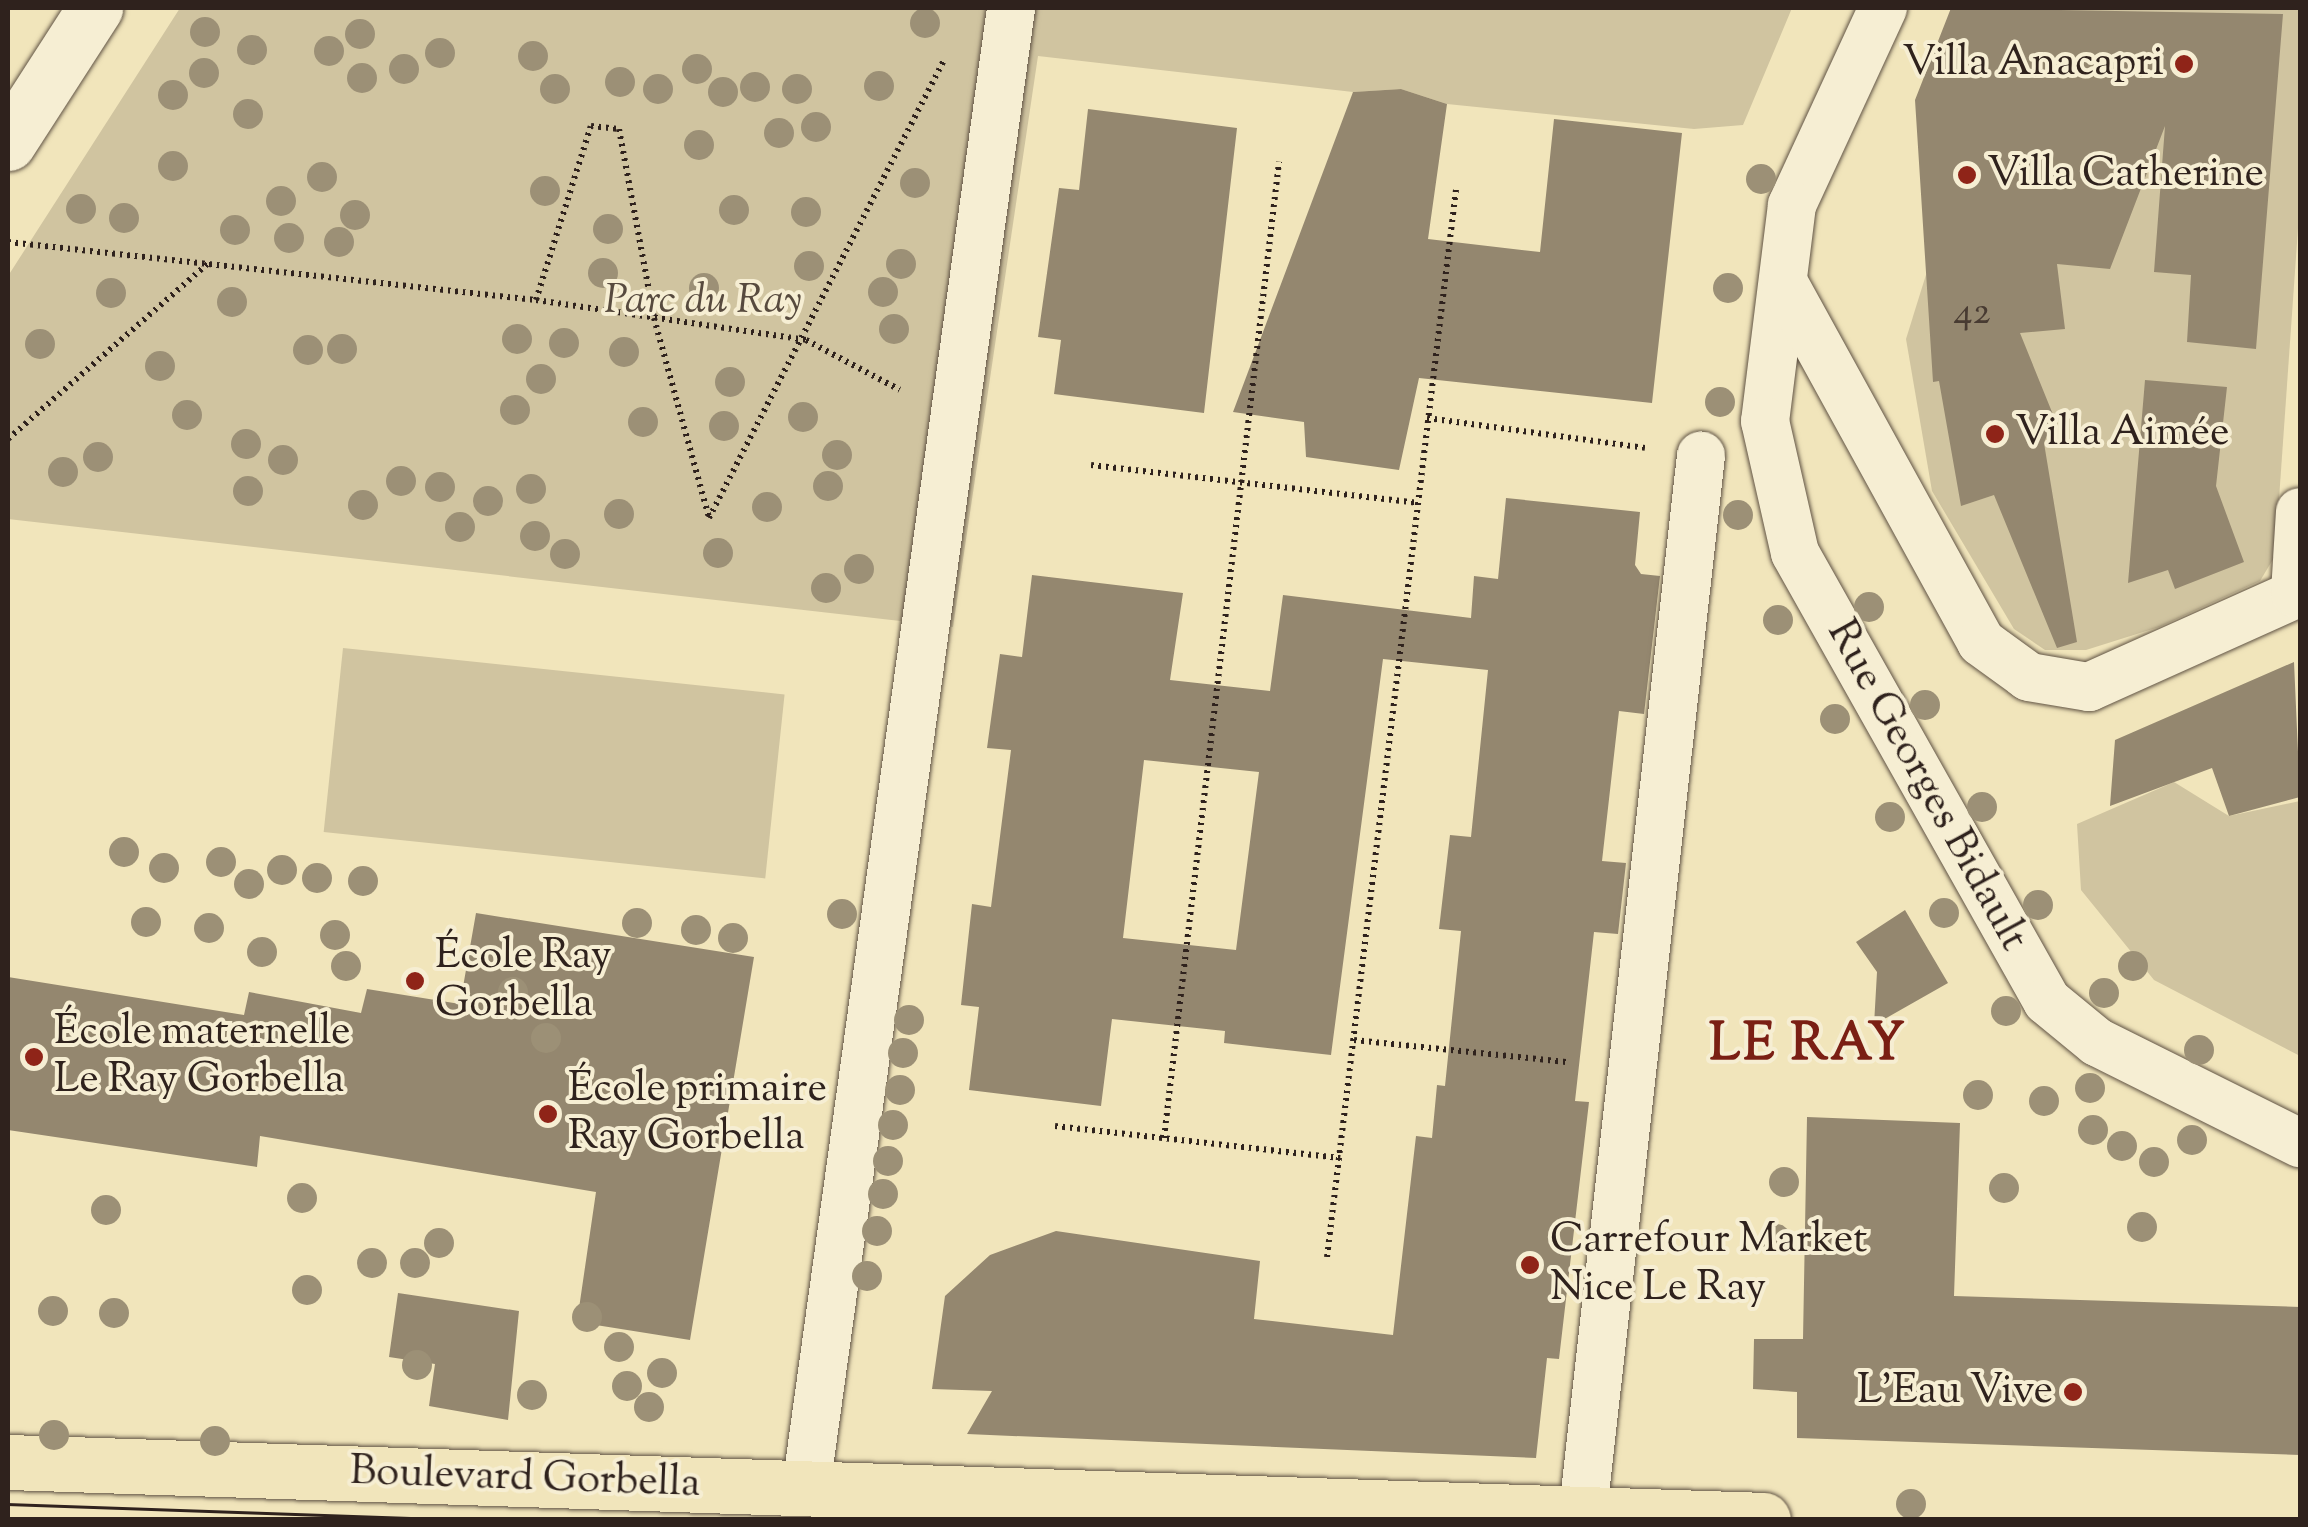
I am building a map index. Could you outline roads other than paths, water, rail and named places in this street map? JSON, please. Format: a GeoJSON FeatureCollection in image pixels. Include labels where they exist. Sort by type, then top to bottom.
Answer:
{"type":"FeatureCollection","features":[{"type":"Feature","properties":{"kind":"main road"},"geometry":{"type":"LineString","coordinates":[[8,143],[95,8]]}},
{"type":"Feature","properties":{"kind":"main road","name":"Boulevard Gorbella"},"geometry":{"type":"LineString","coordinates":[[8,1462],[1501,1514],[1583,1511],[1763,1520]]}},
{"type":"Feature","properties":{"kind":"street"},"geometry":{"type":"LineString","coordinates":[[806,1488],[1011,8]]}},
{"type":"Feature","properties":{"kind":"street","name":"Rue Georges Bidault"},"geometry":{"type":"LineString","coordinates":[[1883,8],[1792,205],[1786,287],[1765,421],[1795,554],[2046,1000],[2113,1051],[2300,1142]]}},
{"type":"Feature","properties":{"kind":"street"},"geometry":{"type":"LineString","coordinates":[[1786,287],[1981,642],[2029,677],[2088,686],[2298,592],[2300,512]]}},
{"type":"Feature","properties":{"kind":"street"},"geometry":{"type":"LineString","coordinates":[[1583,1511],[1701,456]]}},
{"type":"Feature","properties":{"kind":"tram line"},"geometry":{"type":"LineString","coordinates":[[8,1504],[467,1520]]}},
{"type":"Feature","properties":{"kind":"place","name":"Villa Anacapri"},"geometry":{"type":"Point","coordinates":[2184,64]}},
{"type":"Feature","properties":{"kind":"place","name":"Villa Catherine"},"geometry":{"type":"Point","coordinates":[1967,175]}},
{"type":"Feature","properties":{"kind":"place","name":"Villa Aimée"},"geometry":{"type":"Point","coordinates":[1995,434]}},
{"type":"Feature","properties":{"kind":"place","name":"École Ray Gorbella"},"geometry":{"type":"Point","coordinates":[415,981]}},
{"type":"Feature","properties":{"kind":"place","name":"École maternelle Le Ray Gorbella"},"geometry":{"type":"Point","coordinates":[34,1057]}},
{"type":"Feature","properties":{"kind":"place","name":"École primaire Ray Gorbella"},"geometry":{"type":"Point","coordinates":[548,1114]}},
{"type":"Feature","properties":{"kind":"place","name":"Carrefour Market Nice Le Ray"},"geometry":{"type":"Point","coordinates":[1530,1265]}},
{"type":"Feature","properties":{"kind":"place","name":"L’Eau Vive"},"geometry":{"type":"Point","coordinates":[2073,1392]}},
{"type":"Feature","properties":{"kind":"district","name":"LE RAY"},"geometry":{"type":"Point","coordinates":[1808,1047]}},
{"type":"Feature","properties":{"kind":"park label","name":"Parc du Ray"},"geometry":{"type":"Point","coordinates":[703,302]}}]}
